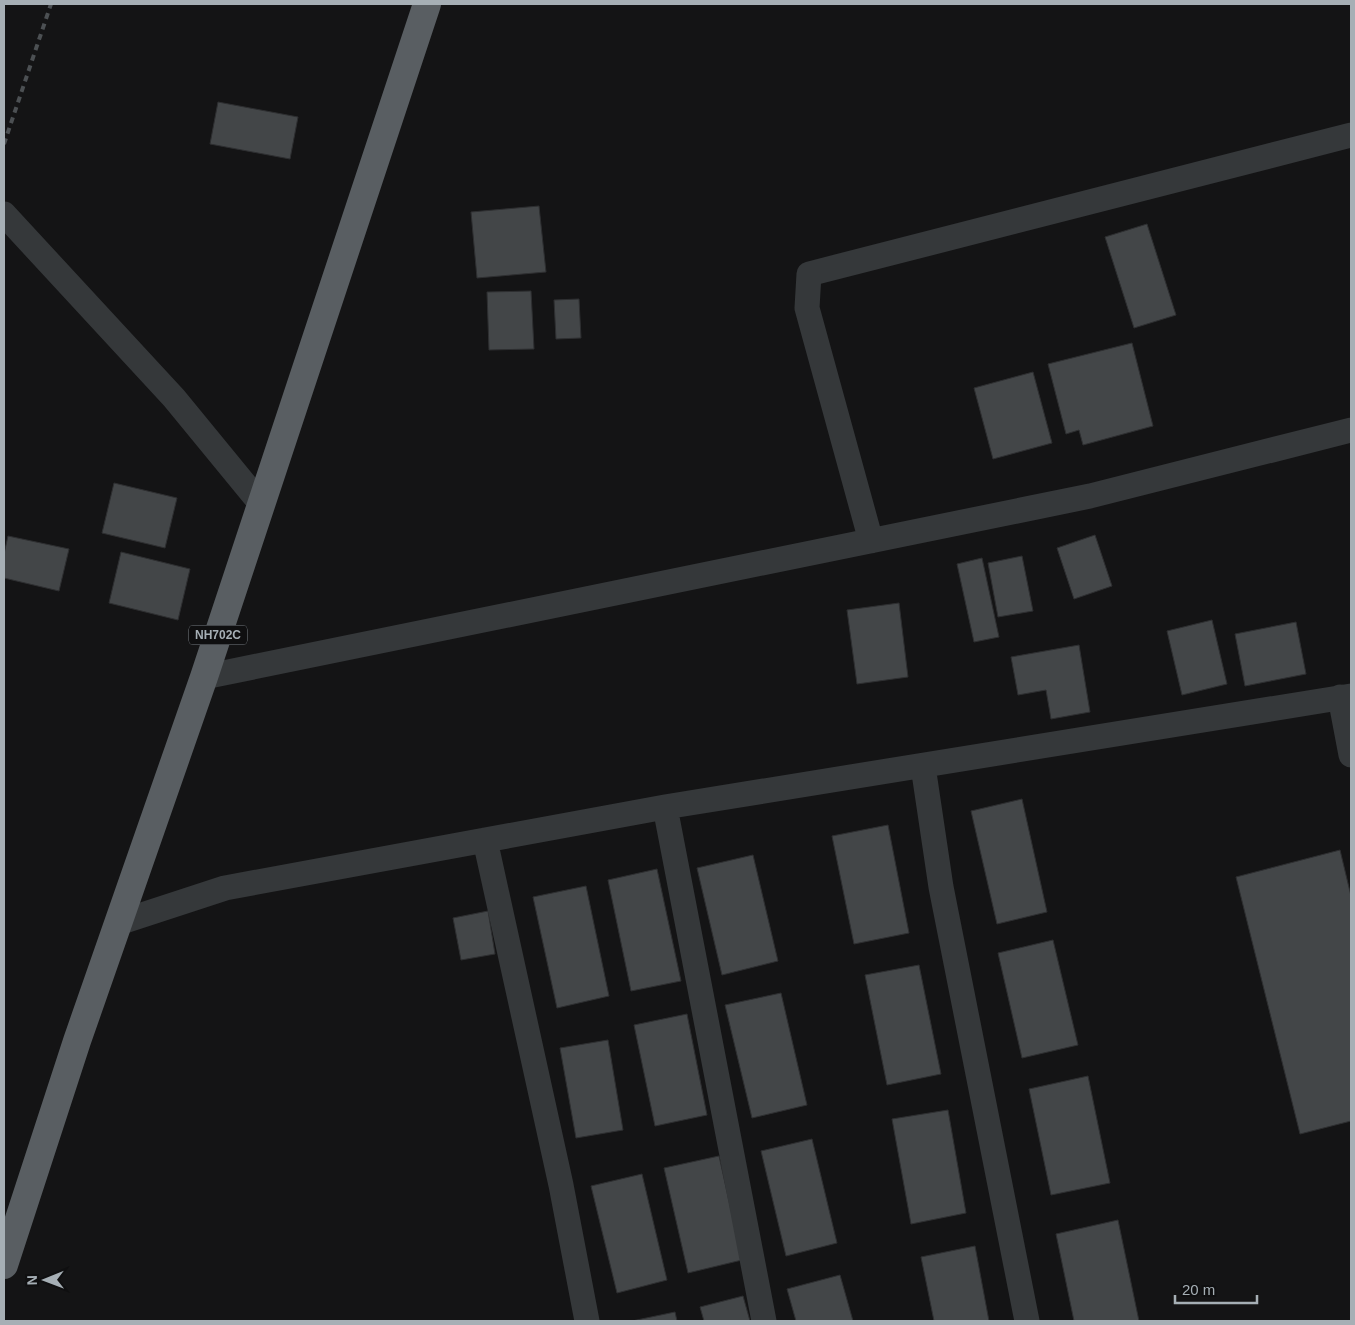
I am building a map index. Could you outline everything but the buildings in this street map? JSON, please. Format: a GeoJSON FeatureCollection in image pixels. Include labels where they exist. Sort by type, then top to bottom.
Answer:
{"type":"FeatureCollection","features":[{"type":"Feature","properties":{"kind":"highway","name":"NH702C"},"geometry":{"type":"LineString","coordinates":[[4,1265],[74,1051],[204,677],[427,4]]}},
{"type":"Feature","properties":{"kind":"street"},"geometry":{"type":"LineString","coordinates":[[871,541],[807,308],[809,274],[1351,135]]}},
{"type":"Feature","properties":{"kind":"street"},"geometry":{"type":"LineString","coordinates":[[4,214],[174,398],[261,504]]}},
{"type":"Feature","properties":{"kind":"street"},"geometry":{"type":"LineString","coordinates":[[204,677],[1090,496],[1351,430]]}},
{"type":"Feature","properties":{"kind":"street"},"geometry":{"type":"LineString","coordinates":[[118,923],[225,888],[485,840],[665,807],[1346,697],[1351,755]]}},
{"type":"Feature","properties":{"kind":"street"},"geometry":{"type":"LineString","coordinates":[[923,766],[941,887],[1027,1321]]}},
{"type":"Feature","properties":{"kind":"street"},"geometry":{"type":"LineString","coordinates":[[665,807],[764,1321]]}},
{"type":"Feature","properties":{"kind":"street"},"geometry":{"type":"LineString","coordinates":[[485,840],[588,1321]]}},
{"type":"Feature","properties":{"kind":"railway"},"geometry":{"type":"LineString","coordinates":[[4,144],[51,4]]}}]}
